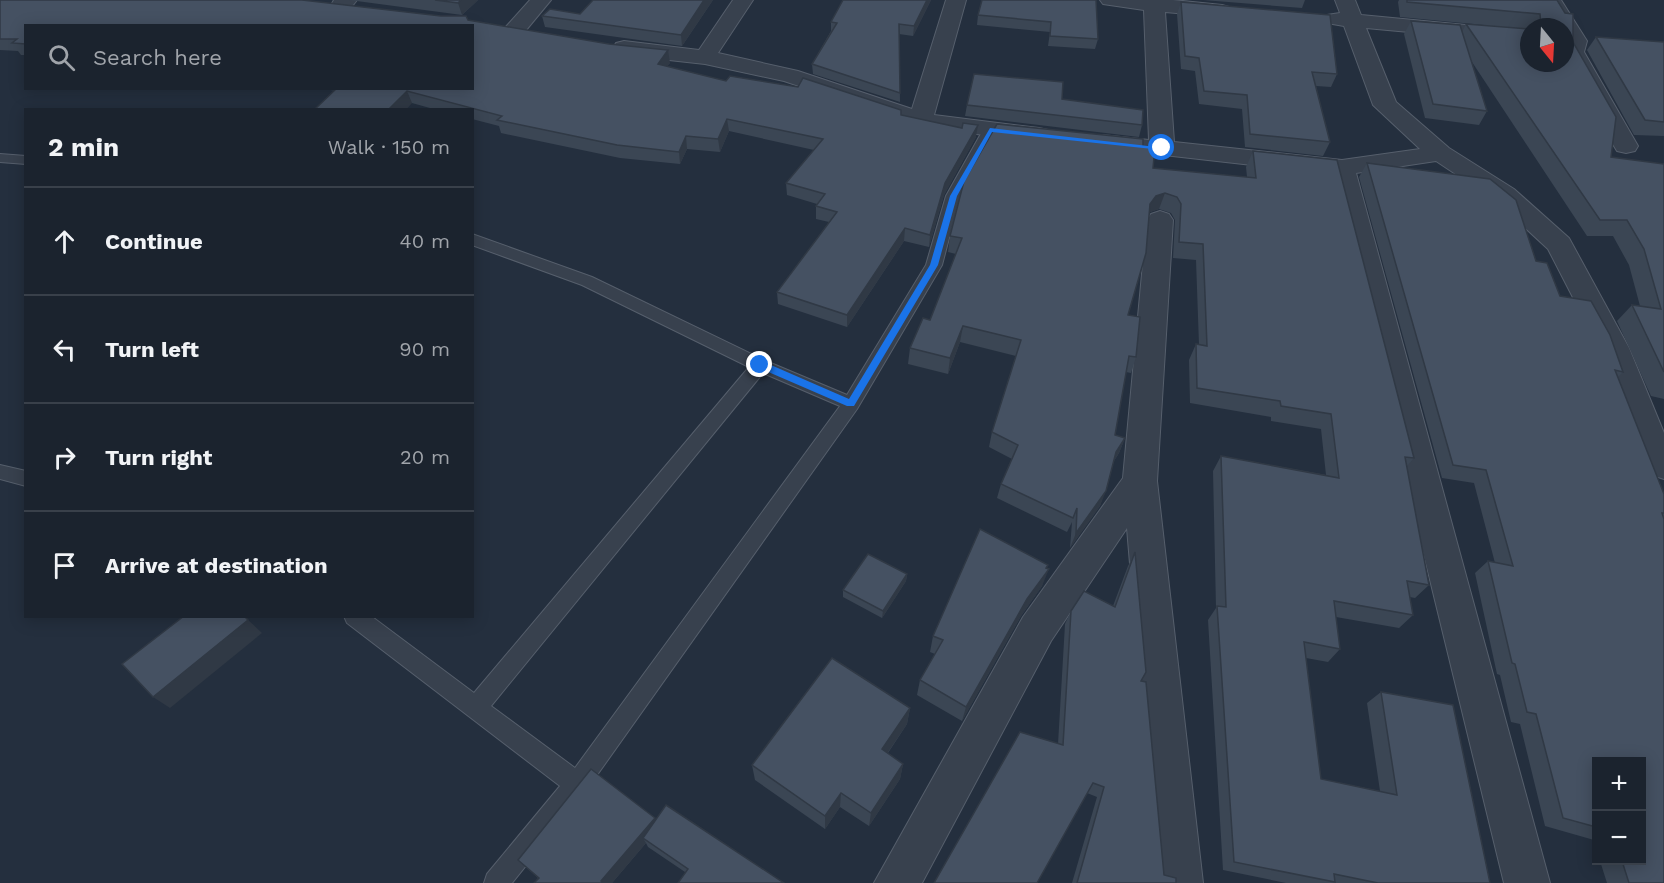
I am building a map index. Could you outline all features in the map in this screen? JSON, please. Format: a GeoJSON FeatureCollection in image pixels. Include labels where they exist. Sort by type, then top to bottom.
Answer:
{"type":"FeatureCollection","features":[{"type":"Feature","properties":{"kind":"street"},"geometry":{"type":"LineString","coordinates":[[490,27],[525,32],[541,0]]}},
{"type":"Feature","properties":{"kind":"street"},"geometry":{"type":"LineString","coordinates":[[705,57],[743,0]]}},
{"type":"Feature","properties":{"kind":"street"},"geometry":{"type":"LineString","coordinates":[[921,120],[956,0]]}},
{"type":"Feature","properties":{"kind":"street"},"geometry":{"type":"LineString","coordinates":[[1110,0],[1248,12]]}},
{"type":"Feature","properties":{"kind":"street"},"geometry":{"type":"LineString","coordinates":[[1551,0],[1580,41],[1573,52],[1626,146]]}},
{"type":"Feature","properties":{"kind":"street"},"geometry":{"type":"LineString","coordinates":[[1155,3],[1162,148]]}},
{"type":"Feature","properties":{"kind":"street"},"geometry":{"type":"LineString","coordinates":[[1349,10],[1385,105],[1440,153],[1505,195],[1558,244],[1614,348],[1639,416],[1664,465]]}},
{"type":"Feature","properties":{"kind":"street"},"geometry":{"type":"LineString","coordinates":[[1318,18],[1349,10],[1520,36]]}},
{"type":"Feature","properties":{"kind":"street"},"geometry":{"type":"LineString","coordinates":[[601,45],[705,57],[790,76],[921,120],[990,130],[1341,168],[1440,153]]}},
{"type":"Feature","properties":{"kind":"street"},"geometry":{"type":"LineString","coordinates":[[1341,168],[1527,883]]}},
{"type":"Feature","properties":{"kind":"street"},"geometry":{"type":"LineString","coordinates":[[1160,220],[1140,481],[1180,883]]}},
{"type":"Feature","properties":{"kind":"street"},"geometry":{"type":"LineString","coordinates":[[897,883],[1037,629],[1140,481]]}},
{"type":"Feature","properties":{"kind":"lane"},"geometry":{"type":"LineString","coordinates":[[496,883],[577,784],[850,404],[934,265],[953,196],[990,130]]}},
{"type":"Feature","properties":{"kind":"lane"},"geometry":{"type":"LineString","coordinates":[[0,158],[24,160]]}},
{"type":"Feature","properties":{"kind":"lane"},"geometry":{"type":"LineString","coordinates":[[474,241],[587,281],[760,365],[850,404]]}},
{"type":"Feature","properties":{"kind":"lane"},"geometry":{"type":"LineString","coordinates":[[475,708],[760,365]]}},
{"type":"Feature","properties":{"kind":"lane"},"geometry":{"type":"LineString","coordinates":[[0,472],[24,478]]}},
{"type":"Feature","properties":{"kind":"lane"},"geometry":{"type":"LineString","coordinates":[[357,618],[577,784]]}},
{"type":"Feature","properties":{"kind":"building"},"geometry":{"type":"Polygon","coordinates":[[[0,0],[302,0],[441,16],[466,16],[468,20],[609,44],[668,50],[658,64],[726,81],[730,76],[798,87],[803,78],[901,110],[901,115],[962,128],[963,123],[978,125],[945,183],[930,235],[905,228],[847,315],[777,292],[837,212],[816,206],[825,194],[786,183],[823,139],[727,119],[718,139],[686,136],[679,152],[617,145],[497,120],[502,116],[407,91],[390,108],[316,108],[335,90],[474,90],[474,24],[24,24],[24,44],[12,43],[17,39],[0,39],[0,0]]]}},
{"type":"Feature","properties":{"kind":"building"},"geometry":{"type":"Polygon","coordinates":[[[435,0],[461,0],[458,3],[435,0]]]}},
{"type":"Feature","properties":{"kind":"building"},"geometry":{"type":"Polygon","coordinates":[[[593,0],[704,0],[681,35],[542,16],[550,9],[580,14],[593,0]]]}},
{"type":"Feature","properties":{"kind":"building"},"geometry":{"type":"Polygon","coordinates":[[[843,0],[927,0],[914,26],[899,24],[900,93],[812,64],[837,23],[831,22],[843,0]]]}},
{"type":"Feature","properties":{"kind":"building"},"geometry":{"type":"Polygon","coordinates":[[[982,0],[1096,0],[1098,39],[1050,36],[1051,22],[978,15],[982,0]]]}},
{"type":"Feature","properties":{"kind":"building"},"geometry":{"type":"Polygon","coordinates":[[[1407,0],[1557,0],[1565,13],[1573,14],[1573,18],[1540,18],[1540,14],[1407,2],[1407,0]]]}},
{"type":"Feature","properties":{"kind":"building"},"geometry":{"type":"Polygon","coordinates":[[[1181,2],[1330,15],[1337,74],[1312,72],[1330,142],[1250,134],[1247,95],[1204,91],[1199,58],[1185,56],[1181,2]]]}},
{"type":"Feature","properties":{"kind":"building"},"geometry":{"type":"Polygon","coordinates":[[[1411,21],[1460,25],[1487,111],[1433,104],[1411,21]]]}},
{"type":"Feature","properties":{"kind":"building"},"geometry":{"type":"Polygon","coordinates":[[[1466,24],[1520,28],[1520,72],[1574,72],[1574,44],[1616,117],[1611,157],[1664,164],[1664,372],[1632,305],[1661,309],[1644,249],[1627,220],[1600,220],[1466,24]]]}},
{"type":"Feature","properties":{"kind":"building"},"geometry":{"type":"Polygon","coordinates":[[[1596,37],[1664,42],[1664,122],[1645,120],[1596,37]]]}},
{"type":"Feature","properties":{"kind":"building"},"geometry":{"type":"Polygon","coordinates":[[[974,74],[1063,82],[1062,99],[1143,110],[1142,125],[967,105],[974,74]]]}},
{"type":"Feature","properties":{"kind":"building"},"geometry":{"type":"Polygon","coordinates":[[[997,124],[1143,139],[1143,146],[1155,147],[1153,168],[1256,178],[1253,151],[1337,160],[1414,458],[1405,457],[1429,585],[1407,581],[1413,615],[1334,601],[1340,649],[1304,642],[1321,779],[1397,795],[1381,692],[1453,705],[1490,883],[1378,883],[1334,874],[1335,882],[1234,862],[1217,606],[1226,607],[1221,456],[1339,478],[1331,414],[1281,406],[1280,401],[1197,388],[1196,344],[1207,346],[1203,244],[1179,242],[1181,204],[1177,197],[1165,193],[1156,196],[1150,204],[1146,253],[1128,315],[1140,317],[1136,357],[1129,356],[1115,435],[1125,438],[1116,452],[1106,491],[1076,533],[1077,508],[1073,518],[1001,484],[1018,445],[992,432],[1021,340],[963,326],[950,358],[910,348],[923,318],[930,320],[962,238],[950,236],[964,181],[997,124]]]}},
{"type":"Feature","properties":{"kind":"building"},"geometry":{"type":"Polygon","coordinates":[[[1367,163],[1490,179],[1516,200],[1536,261],[1547,263],[1560,296],[1591,301],[1610,335],[1623,372],[1615,370],[1664,494],[1664,513],[1662,513],[1664,519],[1664,883],[1629,883],[1623,865],[1646,865],[1646,757],[1592,757],[1592,826],[1563,818],[1536,714],[1527,712],[1515,664],[1512,663],[1488,561],[1513,566],[1486,470],[1453,465],[1367,163]]]}},
{"type":"Feature","properties":{"kind":"building"},"geometry":{"type":"Polygon","coordinates":[[[980,529],[1048,565],[1046,568],[1049,569],[1027,599],[966,707],[920,680],[943,640],[933,636],[980,529]]]}},
{"type":"Feature","properties":{"kind":"building"},"geometry":{"type":"Polygon","coordinates":[[[1135,552],[1146,672],[1141,681],[1146,682],[1164,875],[1176,878],[1176,883],[1077,883],[1104,787],[1093,783],[1037,883],[934,883],[1020,732],[1063,745],[1071,611],[1084,591],[1115,607],[1135,552]]]}},
{"type":"Feature","properties":{"kind":"building"},"geometry":{"type":"Polygon","coordinates":[[[868,554],[907,574],[883,611],[843,590],[868,554]]]}},
{"type":"Feature","properties":{"kind":"building"},"geometry":{"type":"Polygon","coordinates":[[[181,618],[246,618],[248,620],[153,697],[122,664],[181,618]]]}},
{"type":"Feature","properties":{"kind":"building"},"geometry":{"type":"Polygon","coordinates":[[[832,658],[910,708],[882,749],[903,764],[871,813],[841,793],[825,816],[752,765],[832,658]]]}},
{"type":"Feature","properties":{"kind":"building"},"geometry":{"type":"Polygon","coordinates":[[[591,769],[655,818],[601,881],[603,883],[534,883],[539,878],[518,860],[591,769]]]}},
{"type":"Feature","properties":{"kind":"building"},"geometry":{"type":"Polygon","coordinates":[[[666,805],[784,883],[678,883],[688,869],[643,838],[666,805]]]}},
{"type":"Feature","properties":{"kind":"route"},"geometry":{"type":"LineString","coordinates":[[760,365],[850,404],[934,265],[945,218],[953,196],[990,130],[1162,148]]}}]}
